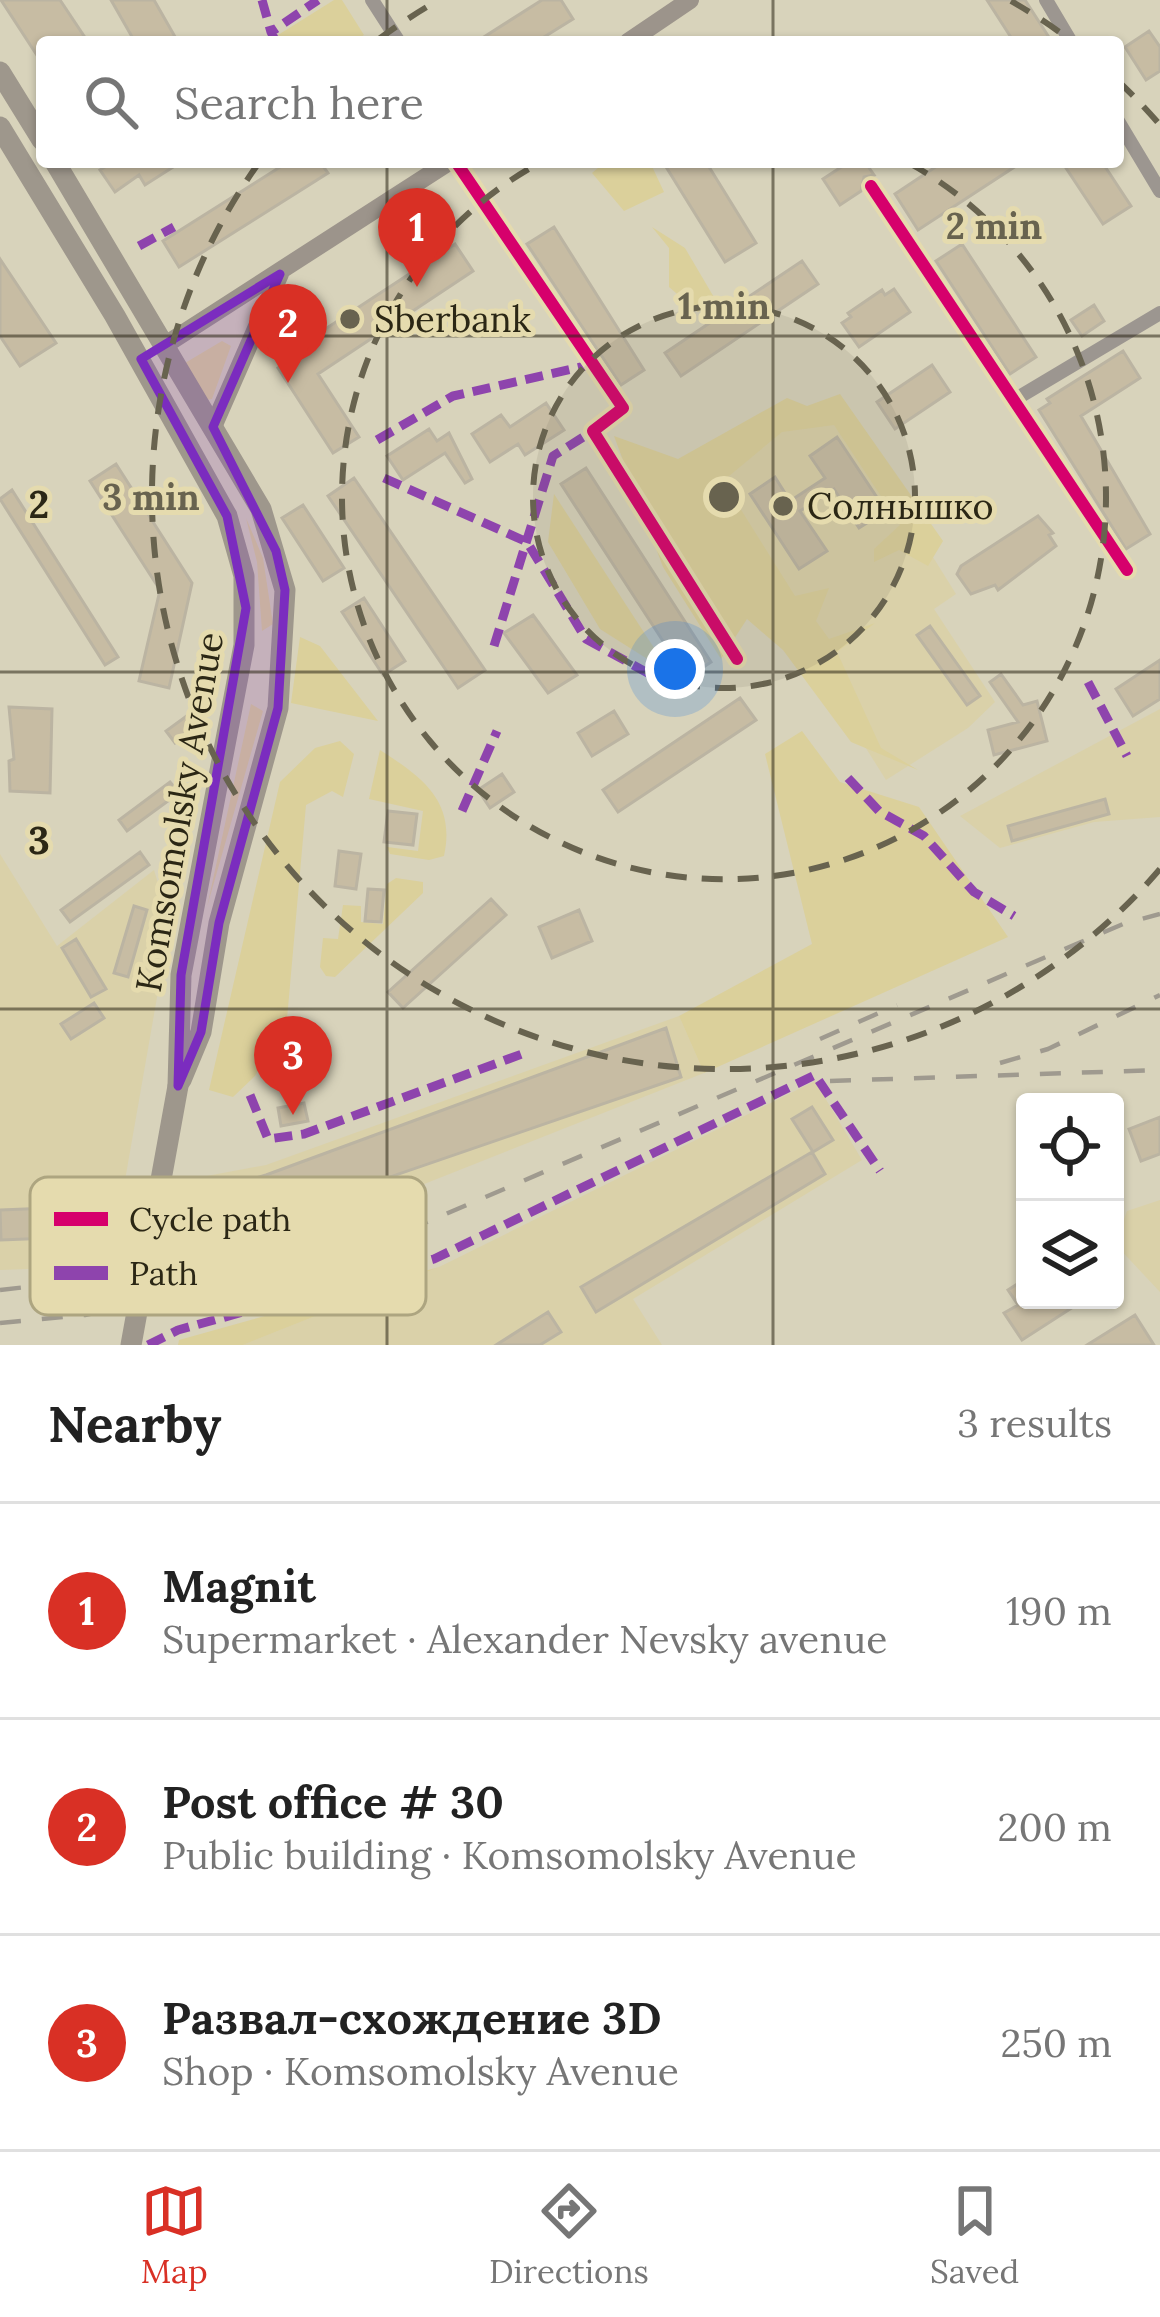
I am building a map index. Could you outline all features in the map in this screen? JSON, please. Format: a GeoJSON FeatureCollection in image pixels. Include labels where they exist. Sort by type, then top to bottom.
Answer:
{"type":"FeatureCollection","features":[{"type":"Feature","properties":{"kind":"main road"},"geometry":{"type":"LineString","coordinates":[[637,36],[691,0]]}},
{"type":"Feature","properties":{"kind":"main road"},"geometry":{"type":"LineString","coordinates":[[0,72],[36,130]]}},
{"type":"Feature","properties":{"kind":"main road"},"geometry":{"type":"LineString","coordinates":[[0,127],[141,359],[443,168]]}},
{"type":"Feature","properties":{"kind":"main road","name":"Komsomolsky Avenue"},"geometry":{"type":"LineString","coordinates":[[59,168],[262,509],[284,590],[278,708],[219,923],[201,1032],[178,1086]]}},
{"type":"Feature","properties":{"kind":"main road"},"geometry":{"type":"LineString","coordinates":[[212,428],[280,274]]}},
{"type":"Feature","properties":{"kind":"main road","name":"Komsomolsky Avenue"},"geometry":{"type":"LineString","coordinates":[[141,359],[227,516],[244,576],[244,645],[181,975],[178,1086],[161,1177]]}},
{"type":"Feature","properties":{"kind":"main road","name":"Komsomolsky Avenue"},"geometry":{"type":"LineString","coordinates":[[130,1345],[136,1315]]}},
{"type":"Feature","properties":{"kind":"street"},"geometry":{"type":"LineString","coordinates":[[372,0],[396,36]]}},
{"type":"Feature","properties":{"kind":"street"},"geometry":{"type":"LineString","coordinates":[[1046,0],[1067,36]]}},
{"type":"Feature","properties":{"kind":"street"},"geometry":{"type":"LineString","coordinates":[[1124,131],[1160,191]]}},
{"type":"Feature","properties":{"kind":"street"},"geometry":{"type":"LineString","coordinates":[[456,168],[623,408],[592,431],[737,659]]}},
{"type":"Feature","properties":{"kind":"street"},"geometry":{"type":"LineString","coordinates":[[871,186],[1127,570]]}},
{"type":"Feature","properties":{"kind":"street"},"geometry":{"type":"LineString","coordinates":[[1014,400],[1160,313]]}},
{"type":"Feature","properties":{"kind":"highlighted area"},"geometry":{"type":"Polygon","coordinates":[[[280,274],[213,427],[276,551],[285,590],[278,708],[219,923],[201,1032],[178,1086],[181,975],[246,608],[227,516],[141,359],[280,274]]]}},
{"type":"Feature","properties":{"kind":"shaded area"},"geometry":{"type":"Polygon","coordinates":[[[334,0],[342,0],[364,35],[279,36],[334,0]]]}},
{"type":"Feature","properties":{"kind":"shaded area"},"geometry":{"type":"Polygon","coordinates":[[[598,168],[653,168],[664,192],[624,211],[592,173],[598,168]]]}},
{"type":"Feature","properties":{"kind":"shaded area"},"geometry":{"type":"Polygon","coordinates":[[[652,227],[685,248],[715,299],[698,312],[669,287],[669,248],[652,227]]]}},
{"type":"Feature","properties":{"kind":"shaded area"},"geometry":{"type":"Polygon","coordinates":[[[222,341],[231,346],[212,399],[201,401],[185,363],[222,341]]]}},
{"type":"Feature","properties":{"kind":"shaded area"},"geometry":{"type":"Polygon","coordinates":[[[840,394],[943,541],[928,566],[899,550],[874,562],[874,549],[900,525],[834,425],[782,432],[723,481],[795,596],[829,588],[816,621],[829,639],[875,623],[837,652],[881,748],[918,770],[851,742],[783,650],[747,619],[721,659],[663,567],[614,436],[678,459],[787,398],[807,406],[840,394]]]}},
{"type":"Feature","properties":{"kind":"shaded area"},"geometry":{"type":"Polygon","coordinates":[[[835,400],[956,594],[934,609],[995,702],[968,728],[886,780],[694,475],[835,400]]]}},
{"type":"Feature","properties":{"kind":"shaded area"},"geometry":{"type":"Polygon","coordinates":[[[554,494],[671,674],[600,629],[548,542],[554,494]]]}},
{"type":"Feature","properties":{"kind":"shaded area"},"geometry":{"type":"Polygon","coordinates":[[[246,518],[263,558],[273,624],[262,631],[257,562],[246,518]]]}},
{"type":"Feature","properties":{"kind":"shaded area"},"geometry":{"type":"Polygon","coordinates":[[[300,637],[320,646],[378,721],[291,703],[300,637]]]}},
{"type":"Feature","properties":{"kind":"shaded area"},"geometry":{"type":"Polygon","coordinates":[[[251,704],[263,711],[207,907],[251,704]]]}},
{"type":"Feature","properties":{"kind":"shaded area"},"geometry":{"type":"Polygon","coordinates":[[[1160,709],[1160,817],[1094,822],[1000,848],[960,816],[1160,709]]]}},
{"type":"Feature","properties":{"kind":"shaded area"},"geometry":{"type":"Polygon","coordinates":[[[802,731],[840,782],[919,807],[1008,937],[704,1073],[679,1016],[812,944],[765,754],[802,731]]]}},
{"type":"Feature","properties":{"kind":"shaded area"},"geometry":{"type":"Polygon","coordinates":[[[340,741],[354,754],[343,797],[332,791],[306,805],[287,1019],[255,1076],[233,1097],[209,1090],[280,782],[315,748],[340,741]]]}},
{"type":"Feature","properties":{"kind":"shaded area"},"geometry":{"type":"Polygon","coordinates":[[[380,750],[422,781],[440,805],[445,820],[444,856],[429,860],[390,854],[387,847],[418,851],[423,811],[369,799],[380,750]]]}},
{"type":"Feature","properties":{"kind":"shaded area"},"geometry":{"type":"Polygon","coordinates":[[[0,854],[57,946],[154,870],[170,923],[126,1177],[30,1177],[30,1269],[0,1270],[0,854]]]}},
{"type":"Feature","properties":{"kind":"shaded area"},"geometry":{"type":"Polygon","coordinates":[[[396,878],[423,882],[423,893],[335,977],[326,976],[320,967],[323,938],[338,939],[343,905],[361,906],[361,922],[383,924],[387,884],[396,878]]]}},
{"type":"Feature","properties":{"kind":"shaded area"},"geometry":{"type":"Polygon","coordinates":[[[679,1016],[704,1073],[426,1183],[426,1177],[201,1177],[266,1165],[679,1016]]]}},
{"type":"Feature","properties":{"kind":"shaded area"},"geometry":{"type":"Polygon","coordinates":[[[815,1081],[862,1160],[633,1299],[662,1345],[243,1345],[318,1315],[426,1315],[426,1272],[815,1081]]]}},
{"type":"Feature","properties":{"kind":"shaded area"},"geometry":{"type":"Polygon","coordinates":[[[1160,1200],[1160,1292],[1124,1254],[1127,1211],[1160,1200]]]}},
{"type":"Feature","properties":{"kind":"shaded area"},"geometry":{"type":"Polygon","coordinates":[[[268,1315],[318,1315],[243,1345],[178,1345],[179,1340],[268,1315]]]}},
{"type":"Feature","properties":{"kind":"building"},"geometry":{"type":"Polygon","coordinates":[[[1,0],[60,0],[84,36],[36,36],[36,54],[1,0]]]}},
{"type":"Feature","properties":{"kind":"building"},"geometry":{"type":"Polygon","coordinates":[[[111,0],[154,0],[175,36],[132,36],[111,0]]]}},
{"type":"Feature","properties":{"kind":"building"},"geometry":{"type":"Polygon","coordinates":[[[542,0],[561,0],[573,19],[546,36],[485,36],[542,0]]]}},
{"type":"Feature","properties":{"kind":"building"},"geometry":{"type":"Polygon","coordinates":[[[987,0],[1025,0],[1048,36],[1010,36],[987,0]]]}},
{"type":"Feature","properties":{"kind":"building"},"geometry":{"type":"Polygon","coordinates":[[[1149,31],[1160,47],[1160,71],[1146,80],[1125,47],[1149,31]]]}},
{"type":"Feature","properties":{"kind":"building"},"geometry":{"type":"Polygon","coordinates":[[[172,168],[145,185],[139,175],[115,192],[100,170],[172,168]]]}},
{"type":"Feature","properties":{"kind":"building"},"geometry":{"type":"Polygon","coordinates":[[[279,168],[324,168],[328,173],[179,267],[163,241],[279,168]]]}},
{"type":"Feature","properties":{"kind":"building"},"geometry":{"type":"Polygon","coordinates":[[[667,168],[710,168],[756,243],[725,262],[667,168]]]}},
{"type":"Feature","properties":{"kind":"building"},"geometry":{"type":"Polygon","coordinates":[[[840,168],[869,168],[874,175],[864,177],[861,191],[840,205],[823,179],[840,168]]]}},
{"type":"Feature","properties":{"kind":"building"},"geometry":{"type":"Polygon","coordinates":[[[934,168],[1013,168],[918,230],[895,194],[934,168]]]}},
{"type":"Feature","properties":{"kind":"building"},"geometry":{"type":"Polygon","coordinates":[[[1066,168],[1106,168],[1131,206],[1103,224],[1066,168]]]}},
{"type":"Feature","properties":{"kind":"building"},"geometry":{"type":"Polygon","coordinates":[[[554,227],[644,370],[621,385],[527,244],[554,227]]]}},
{"type":"Feature","properties":{"kind":"building"},"geometry":{"type":"Polygon","coordinates":[[[455,244],[473,271],[318,374],[359,437],[333,453],[278,368],[314,344],[310,339],[455,244]]]}},
{"type":"Feature","properties":{"kind":"building"},"geometry":{"type":"Polygon","coordinates":[[[962,244],[1036,357],[1010,374],[936,261],[962,244]]]}},
{"type":"Feature","properties":{"kind":"building"},"geometry":{"type":"Polygon","coordinates":[[[0,259],[56,343],[20,366],[0,336],[0,259]]]}},
{"type":"Feature","properties":{"kind":"building"},"geometry":{"type":"Polygon","coordinates":[[[802,261],[818,284],[681,376],[665,353],[802,261]]]}},
{"type":"Feature","properties":{"kind":"building"},"geometry":{"type":"Polygon","coordinates":[[[894,289],[910,312],[859,347],[842,323],[851,317],[848,313],[882,290],[885,295],[894,289]]]}},
{"type":"Feature","properties":{"kind":"building"},"geometry":{"type":"Polygon","coordinates":[[[1094,305],[1104,321],[1082,336],[1071,320],[1094,305]]]}},
{"type":"Feature","properties":{"kind":"building"},"geometry":{"type":"Polygon","coordinates":[[[1123,351],[1140,378],[1081,416],[1150,534],[1126,549],[1039,410],[1050,403],[1047,399],[1123,351]]]}},
{"type":"Feature","properties":{"kind":"building"},"geometry":{"type":"Polygon","coordinates":[[[932,365],[950,392],[895,429],[877,402],[932,365]]]}},
{"type":"Feature","properties":{"kind":"building"},"geometry":{"type":"Polygon","coordinates":[[[546,403],[564,430],[525,455],[518,444],[490,462],[472,434],[501,415],[510,427],[546,403]]]}},
{"type":"Feature","properties":{"kind":"building"},"geometry":{"type":"Polygon","coordinates":[[[429,429],[437,441],[449,433],[472,479],[465,483],[445,453],[403,480],[387,456],[429,429]]]}},
{"type":"Feature","properties":{"kind":"building","name":"Солнышко"},"geometry":{"type":"Polygon","coordinates":[[[837,437],[886,511],[859,528],[834,489],[800,511],[827,551],[799,569],[750,494],[775,477],[790,501],[825,478],[810,456],[837,437]]]}},
{"type":"Feature","properties":{"kind":"building"},"geometry":{"type":"Polygon","coordinates":[[[116,464],[192,583],[169,688],[139,681],[160,590],[90,481],[116,464]]]}},
{"type":"Feature","properties":{"kind":"building"},"geometry":{"type":"Polygon","coordinates":[[[586,468],[711,662],[687,678],[561,484],[586,468]]]}},
{"type":"Feature","properties":{"kind":"building"},"geometry":{"type":"Polygon","coordinates":[[[354,478],[485,670],[458,688],[328,496],[354,478]]]}},
{"type":"Feature","properties":{"kind":"building"},"geometry":{"type":"Polygon","coordinates":[[[12,490],[118,657],[105,665],[0,499],[12,490]]]}},
{"type":"Feature","properties":{"kind":"building"},"geometry":{"type":"Polygon","coordinates":[[[303,505],[344,568],[323,581],[282,518],[303,505]]]}},
{"type":"Feature","properties":{"kind":"building"},"geometry":{"type":"Polygon","coordinates":[[[1038,516],[1053,533],[1049,535],[1056,546],[998,590],[995,585],[971,594],[957,574],[961,566],[1038,516]]]}},
{"type":"Feature","properties":{"kind":"building"},"geometry":{"type":"Polygon","coordinates":[[[364,598],[405,661],[383,675],[342,612],[364,598]]]}},
{"type":"Feature","properties":{"kind":"building"},"geometry":{"type":"Polygon","coordinates":[[[533,615],[577,675],[548,693],[504,633],[533,615]]]}},
{"type":"Feature","properties":{"kind":"building"},"geometry":{"type":"Polygon","coordinates":[[[930,626],[980,696],[967,705],[917,635],[930,626]]]}},
{"type":"Feature","properties":{"kind":"building"},"geometry":{"type":"Polygon","coordinates":[[[1160,660],[1160,699],[1133,716],[1116,689],[1160,660]]]}},
{"type":"Feature","properties":{"kind":"building"},"geometry":{"type":"Polygon","coordinates":[[[1001,674],[1023,705],[1037,701],[1047,741],[994,755],[988,730],[1018,722],[990,682],[1001,674]]]}},
{"type":"Feature","properties":{"kind":"building"},"geometry":{"type":"Polygon","coordinates":[[[740,698],[756,720],[618,812],[603,790],[740,698]]]}},
{"type":"Feature","properties":{"kind":"building"},"geometry":{"type":"Polygon","coordinates":[[[9,707],[52,709],[50,793],[10,791],[9,761],[14,759],[9,707]]]}},
{"type":"Feature","properties":{"kind":"building"},"geometry":{"type":"Polygon","coordinates":[[[614,711],[628,734],[592,756],[578,733],[614,711]]]}},
{"type":"Feature","properties":{"kind":"building"},"geometry":{"type":"Polygon","coordinates":[[[192,712],[201,725],[175,743],[166,731],[192,712]]]}},
{"type":"Feature","properties":{"kind":"building"},"geometry":{"type":"Polygon","coordinates":[[[502,774],[514,792],[490,808],[478,790],[502,774]]]}},
{"type":"Feature","properties":{"kind":"building"},"geometry":{"type":"Polygon","coordinates":[[[170,782],[179,793],[127,831],[119,820],[170,782]]]}},
{"type":"Feature","properties":{"kind":"building"},"geometry":{"type":"Polygon","coordinates":[[[1105,799],[1109,814],[1012,841],[1008,826],[1105,799]]]}},
{"type":"Feature","properties":{"kind":"building"},"geometry":{"type":"Polygon","coordinates":[[[388,811],[417,814],[413,845],[384,842],[388,811]]]}},
{"type":"Feature","properties":{"kind":"building"},"geometry":{"type":"Polygon","coordinates":[[[339,851],[361,854],[356,889],[335,886],[339,851]]]}},
{"type":"Feature","properties":{"kind":"building"},"geometry":{"type":"Polygon","coordinates":[[[140,852],[149,865],[70,922],[61,910],[140,852]]]}},
{"type":"Feature","properties":{"kind":"building"},"geometry":{"type":"Polygon","coordinates":[[[368,889],[384,890],[381,922],[365,921],[368,889]]]}},
{"type":"Feature","properties":{"kind":"building"},"geometry":{"type":"Polygon","coordinates":[[[491,899],[506,915],[403,1008],[388,992],[491,899]]]}},
{"type":"Feature","properties":{"kind":"building"},"geometry":{"type":"Polygon","coordinates":[[[134,906],[147,910],[128,977],[114,973],[134,906]]]}},
{"type":"Feature","properties":{"kind":"building"},"geometry":{"type":"Polygon","coordinates":[[[579,910],[592,941],[552,958],[539,927],[579,910]]]}},
{"type":"Feature","properties":{"kind":"building"},"geometry":{"type":"Polygon","coordinates":[[[76,939],[106,989],[91,997],[62,948],[76,939]]]}},
{"type":"Feature","properties":{"kind":"building"},"geometry":{"type":"Polygon","coordinates":[[[94,1003],[104,1018],[71,1039],[61,1024],[94,1003]]]}},
{"type":"Feature","properties":{"kind":"building"},"geometry":{"type":"Polygon","coordinates":[[[666,1028],[681,1077],[390,1177],[259,1177],[666,1028]]]}},
{"type":"Feature","properties":{"kind":"building"},"geometry":{"type":"Polygon","coordinates":[[[304,1103],[308,1121],[281,1126],[278,1108],[304,1103]]]}},
{"type":"Feature","properties":{"kind":"building"},"geometry":{"type":"Polygon","coordinates":[[[812,1107],[833,1140],[813,1152],[792,1119],[812,1107]]]}},
{"type":"Feature","properties":{"kind":"building"},"geometry":{"type":"Polygon","coordinates":[[[1160,1117],[1160,1154],[1141,1161],[1129,1129],[1160,1117]]]}},
{"type":"Feature","properties":{"kind":"building"},"geometry":{"type":"Polygon","coordinates":[[[812,1152],[825,1174],[596,1312],[581,1287],[812,1152]]]}},
{"type":"Feature","properties":{"kind":"building"},"geometry":{"type":"Polygon","coordinates":[[[30,1209],[30,1239],[1,1240],[0,1210],[30,1209]]]}},
{"type":"Feature","properties":{"kind":"building"},"geometry":{"type":"Polygon","coordinates":[[[1016,1306],[1070,1309],[1022,1340],[1004,1313],[1016,1306]]]}},
{"type":"Feature","properties":{"kind":"building"},"geometry":{"type":"Polygon","coordinates":[[[548,1312],[561,1332],[540,1345],[496,1345],[548,1312]]]}},
{"type":"Feature","properties":{"kind":"building"},"geometry":{"type":"Polygon","coordinates":[[[1135,1315],[1154,1345],[1087,1345],[1135,1315]]]}},
{"type":"Feature","properties":{"kind":"railway"},"geometry":{"type":"LineString","coordinates":[[426,1222],[1123,924],[1160,914]]}},
{"type":"Feature","properties":{"kind":"railway"},"geometry":{"type":"LineString","coordinates":[[1000,1063],[1048,1049],[1160,995]]}},
{"type":"Feature","properties":{"kind":"railway"},"geometry":{"type":"LineString","coordinates":[[820,1039],[897,1005]]}},
{"type":"Feature","properties":{"kind":"railway"},"geometry":{"type":"LineString","coordinates":[[830,1081],[1160,1070]]}},
{"type":"Feature","properties":{"kind":"railway"},"geometry":{"type":"LineString","coordinates":[[0,1290],[30,1287]]}},
{"type":"Feature","properties":{"kind":"railway"},"geometry":{"type":"LineString","coordinates":[[0,1323],[85,1315]]}},
{"type":"Feature","properties":{"kind":"marked path"},"geometry":{"type":"LineString","coordinates":[[262,0],[271,32]]}},
{"type":"Feature","properties":{"kind":"marked path"},"geometry":{"type":"LineString","coordinates":[[273,36],[271,32],[318,0]]}},
{"type":"Feature","properties":{"kind":"marked path"},"geometry":{"type":"LineString","coordinates":[[139,246],[174,227]]}},
{"type":"Feature","properties":{"kind":"marked path"},"geometry":{"type":"LineString","coordinates":[[377,440],[453,396],[590,365]]}},
{"type":"Feature","properties":{"kind":"marked path"},"geometry":{"type":"LineString","coordinates":[[494,646],[553,456],[593,431]]}},
{"type":"Feature","properties":{"kind":"marked path"},"geometry":{"type":"LineString","coordinates":[[384,478],[527,542],[586,639],[664,682]]}},
{"type":"Feature","properties":{"kind":"marked path"},"geometry":{"type":"LineString","coordinates":[[1088,682],[1127,756]]}},
{"type":"Feature","properties":{"kind":"marked path"},"geometry":{"type":"LineString","coordinates":[[462,811],[497,731]]}},
{"type":"Feature","properties":{"kind":"marked path"},"geometry":{"type":"LineString","coordinates":[[848,778],[879,811],[924,836],[974,892],[1014,916]]}},
{"type":"Feature","properties":{"kind":"marked path"},"geometry":{"type":"LineString","coordinates":[[250,1095],[268,1139],[304,1134],[522,1054]]}},
{"type":"Feature","properties":{"kind":"marked path"},"geometry":{"type":"LineString","coordinates":[[426,1261],[815,1075],[880,1171]]}},
{"type":"Feature","properties":{"kind":"marked path"},"geometry":{"type":"LineString","coordinates":[[148,1345],[178,1330],[232,1315]]}},
{"type":"Feature","properties":{"kind":"cycle path"},"geometry":{"type":"LineString","coordinates":[[460,168],[623,408],[593,431],[737,659]]}},
{"type":"Feature","properties":{"kind":"cycle path"},"geometry":{"type":"LineString","coordinates":[[871,186],[1127,570]]}},
{"type":"Feature","properties":{"kind":"place","name":"Magnit"},"geometry":{"type":"Point","coordinates":[417,287]}},
{"type":"Feature","properties":{"kind":"place","name":"Sberbank"},"geometry":{"type":"Point","coordinates":[350,319]}},
{"type":"Feature","properties":{"kind":"place","name":"Post office # 30"},"geometry":{"type":"Point","coordinates":[288,383]}},
{"type":"Feature","properties":{"kind":"place","name":"Солнышко"},"geometry":{"type":"Point","coordinates":[783,506]}},
{"type":"Feature","properties":{"kind":"place","name":"Развал-схождение 3D"},"geometry":{"type":"Point","coordinates":[293,1115]}}]}
